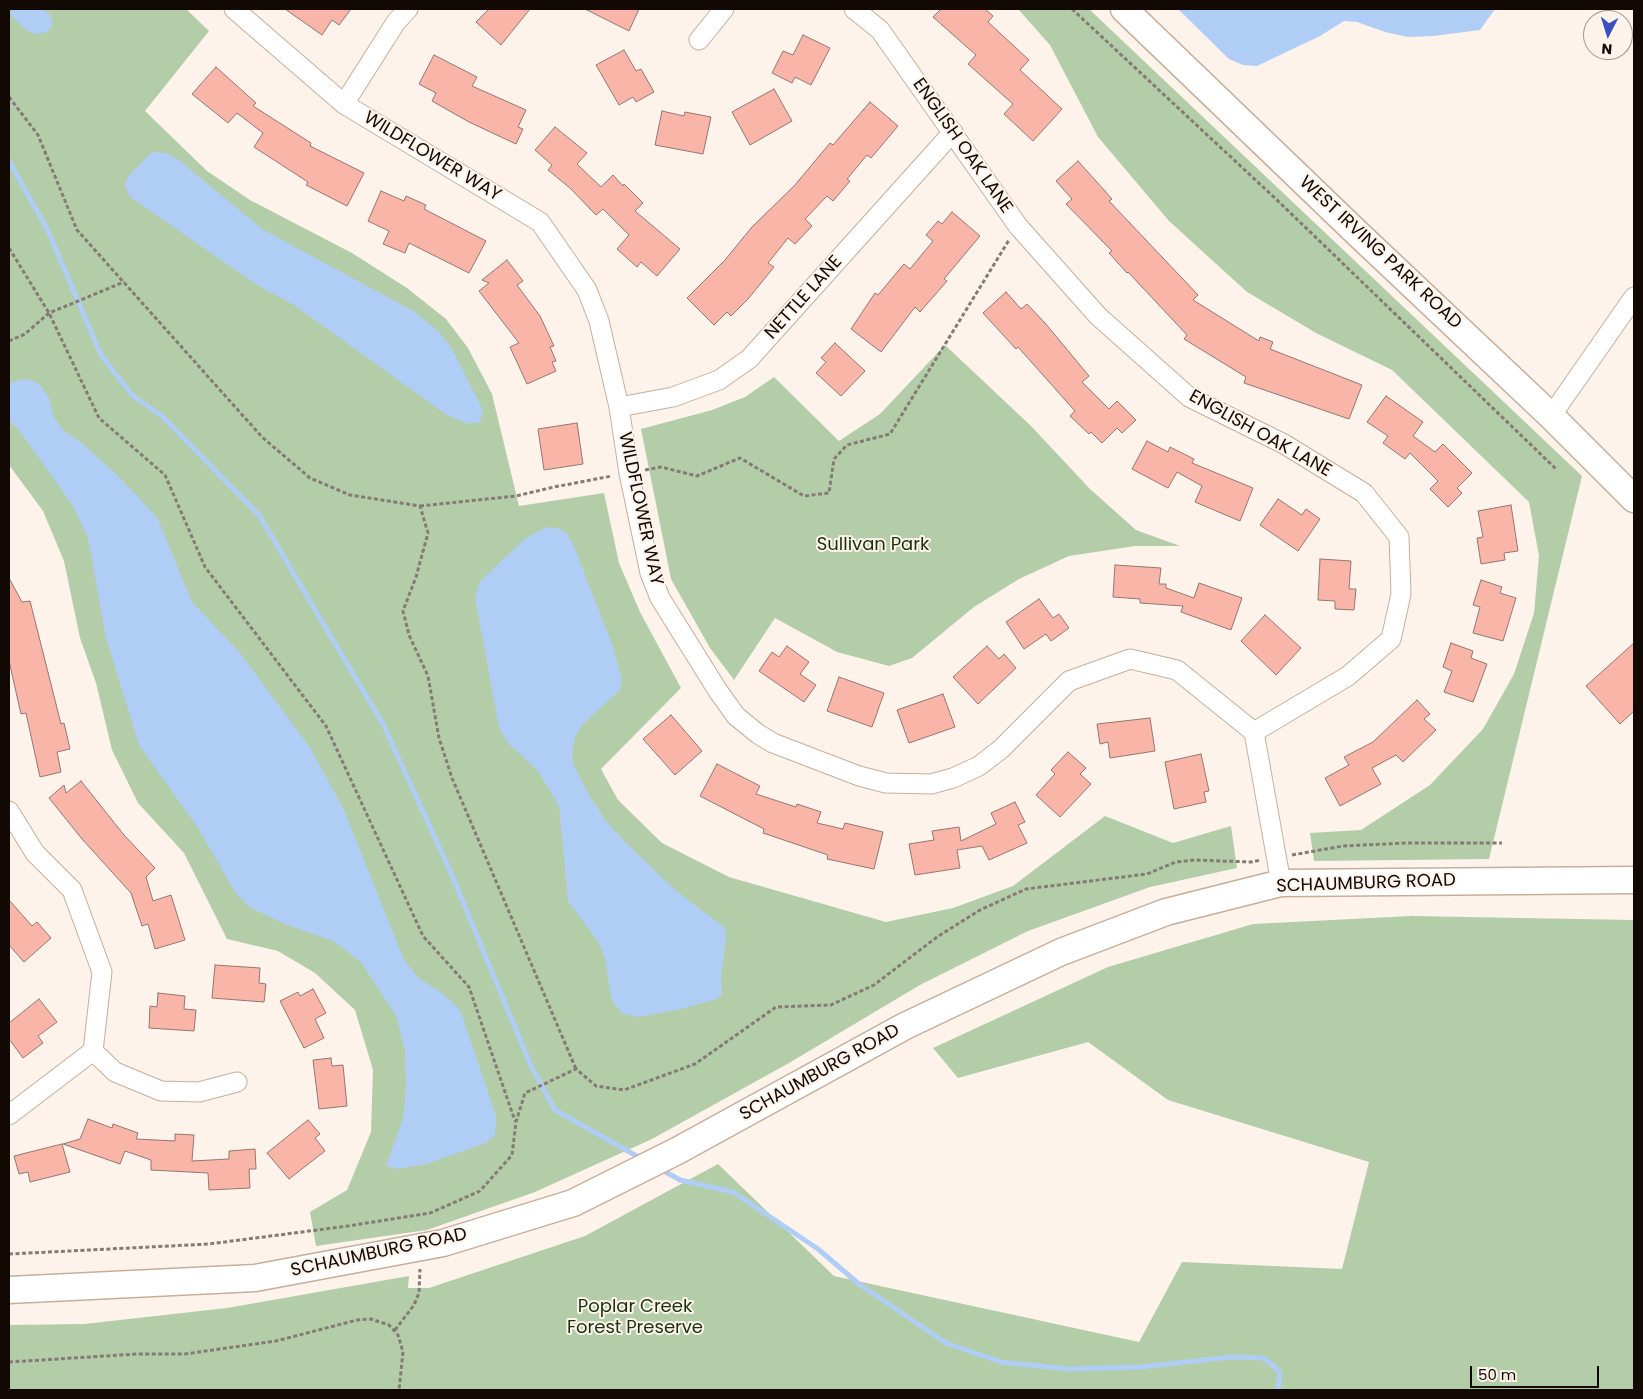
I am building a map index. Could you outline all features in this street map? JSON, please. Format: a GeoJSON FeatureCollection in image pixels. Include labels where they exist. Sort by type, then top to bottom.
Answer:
{"type":"FeatureCollection","features":[{"type":"Feature","properties":{"kind":"main road","name":"WEST IRVING PARK ROAD"},"geometry":{"type":"LineString","coordinates":[[1124,9],[1551,416],[1634,499]]}},
{"type":"Feature","properties":{"kind":"main road","name":"SCHAUMBURG ROAD"},"geometry":{"type":"LineString","coordinates":[[9,1290],[255,1278],[443,1243],[572,1203],[663,1158],[905,1026],[1061,952],[1166,912],[1281,883],[1634,880]]}},
{"type":"Feature","properties":{"kind":"street","name":"WILDFLOWER WAY"},"geometry":{"type":"LineString","coordinates":[[234,9],[344,104],[540,222],[587,290],[604,337],[619,406],[650,573],[660,598],[718,691],[736,716],[773,744],[859,776],[886,783],[930,784],[954,778],[980,766],[1001,749],[1068,681],[1130,659],[1177,670],[1254,732]]}},
{"type":"Feature","properties":{"kind":"street"},"geometry":{"type":"LineString","coordinates":[[344,104],[396,22],[408,9]]}},
{"type":"Feature","properties":{"kind":"street"},"geometry":{"type":"LineString","coordinates":[[699,40],[724,9]]}},
{"type":"Feature","properties":{"kind":"street","name":"ENGLISH OAK LANE"},"geometry":{"type":"LineString","coordinates":[[854,9],[880,30],[1018,226],[1098,316],[1190,397],[1284,444],[1364,493],[1400,537],[1401,594],[1391,639],[1348,676],[1254,732]]}},
{"type":"Feature","properties":{"kind":"street","name":"NETTLE LANE"},"geometry":{"type":"LineString","coordinates":[[619,406],[673,397],[719,380],[749,359],[953,132]]}},
{"type":"Feature","properties":{"kind":"street"},"geometry":{"type":"LineString","coordinates":[[1551,416],[1634,297]]}},
{"type":"Feature","properties":{"kind":"street"},"geometry":{"type":"LineString","coordinates":[[1254,732],[1278,857],[1281,883]]}},
{"type":"Feature","properties":{"kind":"street"},"geometry":{"type":"LineString","coordinates":[[9,811],[35,854],[72,890],[102,972],[93,1051],[9,1115]]}},
{"type":"Feature","properties":{"kind":"street"},"geometry":{"type":"LineString","coordinates":[[93,1051],[115,1072],[161,1091],[199,1092],[237,1082]]}},
{"type":"Feature","properties":{"kind":"path"},"geometry":{"type":"LineString","coordinates":[[1072,9],[1277,200],[1556,469]]}},
{"type":"Feature","properties":{"kind":"path"},"geometry":{"type":"LineString","coordinates":[[9,97],[38,135],[77,230],[262,437],[310,478],[350,495],[420,506],[516,496],[554,486],[661,468],[697,476],[740,458],[804,496],[829,492],[834,459],[847,445],[890,434],[1018,226]]}},
{"type":"Feature","properties":{"kind":"path"},"geometry":{"type":"LineString","coordinates":[[9,248],[49,313],[99,418],[165,474],[205,567],[326,726],[423,936],[468,987],[516,1122]]}},
{"type":"Feature","properties":{"kind":"path"},"geometry":{"type":"LineString","coordinates":[[9,341],[25,334],[49,313],[124,282]]}},
{"type":"Feature","properties":{"kind":"path"},"geometry":{"type":"LineString","coordinates":[[420,506],[428,533],[416,577],[403,611],[409,636],[428,676],[439,738],[452,778],[576,1069],[596,1086],[624,1090],[695,1064],[776,1007],[831,1004],[874,985],[937,937],[980,910],[1026,890],[1147,874],[1176,862],[1221,860],[1251,862],[1343,846],[1406,843],[1502,843]]}},
{"type":"Feature","properties":{"kind":"path"},"geometry":{"type":"LineString","coordinates":[[9,1254],[208,1244],[348,1226],[430,1213],[480,1191],[512,1154],[516,1122],[525,1093],[576,1069]]}},
{"type":"Feature","properties":{"kind":"path"},"geometry":{"type":"LineString","coordinates":[[394,1330],[414,1305],[419,1293],[420,1269]]}},
{"type":"Feature","properties":{"kind":"path"},"geometry":{"type":"LineString","coordinates":[[9,1362],[137,1354],[185,1354],[276,1341],[357,1320],[370,1319],[389,1324],[394,1330],[403,1352],[398,1390]]}},
{"type":"Feature","properties":{"kind":"green space"},"geometry":{"type":"Polygon","coordinates":[[[9,9],[186,9],[209,31],[145,111],[207,171],[250,200],[352,253],[407,288],[446,319],[468,348],[492,394],[519,506],[604,493],[619,563],[640,612],[681,688],[601,769],[618,800],[662,843],[729,877],[886,922],[953,908],[1013,886],[1105,816],[1173,843],[1231,826],[1237,868],[1150,887],[1028,931],[920,985],[789,1063],[652,1139],[535,1192],[427,1230],[316,1246],[310,1212],[347,1190],[371,1132],[373,1070],[355,1010],[315,973],[278,951],[227,939],[184,853],[138,803],[112,750],[96,683],[80,638],[64,561],[43,511],[9,465],[9,9]]]}},
{"type":"Feature","properties":{"kind":"green space"},"geometry":{"type":"Polygon","coordinates":[[[1018,9],[1089,9],[1582,476],[1489,859],[1314,861],[1310,833],[1361,830],[1430,785],[1483,729],[1514,674],[1534,613],[1539,556],[1529,502],[1392,370],[1316,333],[1247,292],[1169,221],[1098,137],[1050,45],[1018,9]]]}},
{"type":"Feature","properties":{"kind":"green space","name":"Sullivan Park"},"geometry":{"type":"Polygon","coordinates":[[[945,345],[1031,426],[1090,489],[1136,530],[1180,546],[1135,546],[1069,556],[1019,579],[974,607],[912,658],[889,666],[837,652],[775,618],[734,680],[710,648],[671,579],[641,429],[712,410],[745,397],[774,377],[839,441],[880,414],[945,345]]]}},
{"type":"Feature","properties":{"kind":"green space","name":"Poplar Creek Forest Preserve"},"geometry":{"type":"Polygon","coordinates":[[[1411,916],[1634,920],[1634,1390],[9,1390],[9,1325],[84,1324],[227,1308],[409,1276],[408,1288],[429,1288],[585,1236],[718,1164],[834,1276],[1139,1342],[1182,1262],[1342,1269],[1369,1162],[1168,1100],[1088,1042],[958,1078],[933,1048],[1108,967],[1253,924],[1411,916]]]}},
{"type":"Feature","properties":{"kind":"water"},"geometry":{"type":"Polygon","coordinates":[[[9,9],[42,9],[50,14],[53,25],[47,32],[36,34],[27,31],[9,13],[9,9]]]}},
{"type":"Feature","properties":{"kind":"water"},"geometry":{"type":"Polygon","coordinates":[[[1178,9],[1495,9],[1480,30],[1433,36],[1408,37],[1385,32],[1357,22],[1344,21],[1320,36],[1257,66],[1243,65],[1229,59],[1178,9]]]}},
{"type":"Feature","properties":{"kind":"water"},"geometry":{"type":"Polygon","coordinates":[[[152,152],[166,153],[179,160],[262,229],[415,312],[437,330],[451,347],[483,410],[480,422],[469,424],[448,416],[294,305],[257,285],[130,197],[124,184],[132,172],[152,152]]]}},
{"type":"Feature","properties":{"kind":"water"},"geometry":{"type":"Polygon","coordinates":[[[26,379],[38,383],[49,397],[53,416],[64,431],[82,443],[117,475],[157,517],[192,602],[240,653],[311,749],[344,810],[404,960],[419,978],[443,994],[460,1010],[496,1116],[495,1135],[486,1143],[426,1164],[398,1169],[386,1166],[403,1118],[406,1088],[405,1050],[396,1016],[361,962],[333,941],[287,925],[251,908],[236,894],[198,828],[139,745],[106,638],[88,538],[73,506],[19,430],[9,421],[9,383],[26,379]]]}},
{"type":"Feature","properties":{"kind":"water"},"geometry":{"type":"Polygon","coordinates":[[[547,527],[557,528],[566,532],[573,544],[612,644],[622,679],[620,690],[582,725],[575,737],[572,753],[573,764],[588,793],[606,821],[625,842],[674,889],[725,928],[726,939],[721,976],[722,994],[717,999],[681,1009],[638,1017],[622,1013],[612,1001],[605,959],[599,943],[568,901],[559,806],[538,771],[508,743],[499,728],[475,597],[480,581],[526,538],[547,527]]]}},
{"type":"Feature","properties":{"kind":"building"},"geometry":{"type":"Polygon","coordinates":[[[285,9],[351,9],[339,25],[332,20],[322,35],[285,9]]]}},
{"type":"Feature","properties":{"kind":"building"},"geometry":{"type":"Polygon","coordinates":[[[489,9],[530,9],[501,45],[476,22],[489,9]]]}},
{"type":"Feature","properties":{"kind":"building"},"geometry":{"type":"Polygon","coordinates":[[[585,9],[639,9],[629,31],[585,9]]]}},
{"type":"Feature","properties":{"kind":"building"},"geometry":{"type":"Polygon","coordinates":[[[941,9],[985,9],[993,16],[988,22],[1029,60],[1020,70],[1062,109],[1033,141],[1004,114],[1013,104],[968,64],[976,55],[933,17],[941,9]]]}},
{"type":"Feature","properties":{"kind":"building"},"geometry":{"type":"Polygon","coordinates":[[[803,35],[830,48],[811,85],[795,77],[792,83],[772,73],[783,51],[793,55],[803,35]]]}},
{"type":"Feature","properties":{"kind":"building"},"geometry":{"type":"Polygon","coordinates":[[[624,50],[636,71],[641,69],[654,92],[636,102],[633,97],[619,105],[596,65],[624,50]]]}},
{"type":"Feature","properties":{"kind":"building"},"geometry":{"type":"Polygon","coordinates":[[[434,55],[477,77],[472,86],[526,110],[518,127],[523,129],[516,144],[469,122],[432,101],[436,93],[419,84],[434,55]]]}},
{"type":"Feature","properties":{"kind":"building"},"geometry":{"type":"Polygon","coordinates":[[[216,67],[256,103],[253,106],[311,143],[310,146],[364,173],[347,206],[306,185],[308,182],[254,147],[263,133],[237,113],[228,123],[192,94],[216,67]]]}},
{"type":"Feature","properties":{"kind":"building"},"geometry":{"type":"Polygon","coordinates":[[[774,89],[792,121],[750,145],[732,112],[774,89]]]}},
{"type":"Feature","properties":{"kind":"building"},"geometry":{"type":"Polygon","coordinates":[[[870,102],[898,126],[871,158],[867,155],[847,179],[850,181],[833,201],[827,196],[805,219],[812,226],[795,244],[788,238],[768,263],[774,267],[748,299],[731,316],[727,312],[714,325],[687,298],[725,260],[752,227],[795,185],[830,143],[833,145],[870,102]]]}},
{"type":"Feature","properties":{"kind":"building"},"geometry":{"type":"Polygon","coordinates":[[[662,111],[684,116],[685,112],[711,117],[703,154],[655,145],[662,111]]]}},
{"type":"Feature","properties":{"kind":"building"},"geometry":{"type":"Polygon","coordinates":[[[555,127],[587,153],[577,164],[601,187],[613,175],[623,186],[624,184],[643,203],[635,211],[680,249],[657,276],[641,262],[637,267],[617,249],[629,235],[603,209],[596,215],[570,188],[548,170],[552,165],[535,150],[555,127]]]}},
{"type":"Feature","properties":{"kind":"building"},"geometry":{"type":"Polygon","coordinates":[[[1078,161],[1112,199],[1109,201],[1198,295],[1193,300],[1259,341],[1260,337],[1273,342],[1270,349],[1362,385],[1349,419],[1244,383],[1246,377],[1184,339],[1187,335],[1127,273],[1109,253],[1112,251],[1066,204],[1072,199],[1056,181],[1078,161]]]}},
{"type":"Feature","properties":{"kind":"building"},"geometry":{"type":"Polygon","coordinates":[[[381,191],[404,201],[406,196],[426,205],[424,209],[486,241],[469,273],[409,243],[405,253],[383,244],[389,231],[368,221],[381,191]]]}},
{"type":"Feature","properties":{"kind":"building"},"geometry":{"type":"Polygon","coordinates":[[[952,212],[980,236],[944,279],[947,281],[920,312],[915,307],[881,352],[851,329],[875,293],[878,295],[904,264],[910,269],[933,241],[926,235],[938,221],[942,224],[952,212]]]}},
{"type":"Feature","properties":{"kind":"building"},"geometry":{"type":"Polygon","coordinates":[[[507,260],[523,281],[517,285],[540,316],[554,346],[550,347],[556,361],[552,362],[556,371],[527,384],[510,347],[519,343],[479,291],[489,283],[482,280],[507,260]]]}},
{"type":"Feature","properties":{"kind":"building"},"geometry":{"type":"Polygon","coordinates":[[[1006,292],[1021,309],[1027,304],[1045,323],[1089,376],[1082,382],[1109,409],[1117,401],[1136,420],[1122,433],[1117,428],[1102,443],[1091,432],[1089,434],[1070,416],[1075,411],[1018,347],[1016,349],[983,313],[1006,292]]]}},
{"type":"Feature","properties":{"kind":"building"},"geometry":{"type":"Polygon","coordinates":[[[835,343],[865,371],[841,396],[816,373],[826,362],[821,358],[835,343]]]}},
{"type":"Feature","properties":{"kind":"building"},"geometry":{"type":"Polygon","coordinates":[[[1386,396],[1423,422],[1413,436],[1435,452],[1443,444],[1472,473],[1457,488],[1462,493],[1448,507],[1430,489],[1438,481],[1410,453],[1405,459],[1383,443],[1388,436],[1367,422],[1386,396]]]}},
{"type":"Feature","properties":{"kind":"building"},"geometry":{"type":"Polygon","coordinates":[[[577,423],[583,464],[544,470],[538,429],[577,423]]]}},
{"type":"Feature","properties":{"kind":"building"},"geometry":{"type":"Polygon","coordinates":[[[1147,441],[1168,452],[1170,447],[1194,459],[1192,463],[1253,488],[1240,521],[1195,502],[1202,486],[1177,472],[1168,488],[1132,469],[1147,441]]]}},
{"type":"Feature","properties":{"kind":"building"},"geometry":{"type":"Polygon","coordinates":[[[1278,499],[1302,515],[1306,509],[1320,519],[1298,551],[1260,525],[1278,499]]]}},
{"type":"Feature","properties":{"kind":"building"},"geometry":{"type":"Polygon","coordinates":[[[1511,505],[1518,551],[1504,553],[1505,560],[1481,564],[1477,538],[1483,537],[1478,511],[1511,505]]]}},
{"type":"Feature","properties":{"kind":"building"},"geometry":{"type":"Polygon","coordinates":[[[1320,559],[1351,561],[1349,589],[1356,589],[1354,610],[1335,609],[1335,601],[1318,600],[1320,559]]]}},
{"type":"Feature","properties":{"kind":"building"},"geometry":{"type":"Polygon","coordinates":[[[1115,565],[1161,568],[1159,584],[1166,584],[1166,588],[1194,598],[1199,583],[1242,598],[1231,630],[1181,612],[1183,606],[1140,603],[1140,599],[1113,597],[1115,565]]]}},
{"type":"Feature","properties":{"kind":"building"},"geometry":{"type":"Polygon","coordinates":[[[9,578],[22,602],[30,601],[61,724],[64,723],[70,749],[57,752],[61,772],[40,777],[26,713],[21,714],[9,661],[9,578]]]}},
{"type":"Feature","properties":{"kind":"building"},"geometry":{"type":"Polygon","coordinates":[[[1481,580],[1502,587],[1500,593],[1516,598],[1503,641],[1473,633],[1480,607],[1473,605],[1481,580]]]}},
{"type":"Feature","properties":{"kind":"building"},"geometry":{"type":"Polygon","coordinates":[[[1039,599],[1053,618],[1059,614],[1069,628],[1051,641],[1046,634],[1024,649],[1006,622],[1039,599]]]}},
{"type":"Feature","properties":{"kind":"building"},"geometry":{"type":"Polygon","coordinates":[[[1265,615],[1301,648],[1276,675],[1241,641],[1265,615]]]}},
{"type":"Feature","properties":{"kind":"building"},"geometry":{"type":"Polygon","coordinates":[[[1451,643],[1473,651],[1471,658],[1487,664],[1473,702],[1444,692],[1452,671],[1443,667],[1451,643]]]}},
{"type":"Feature","properties":{"kind":"building"},"geometry":{"type":"Polygon","coordinates":[[[1634,643],[1634,711],[1620,724],[1586,686],[1634,643]]]}},
{"type":"Feature","properties":{"kind":"building"},"geometry":{"type":"Polygon","coordinates":[[[787,646],[809,662],[800,674],[816,685],[804,702],[759,671],[772,652],[779,657],[787,646]]]}},
{"type":"Feature","properties":{"kind":"building"},"geometry":{"type":"Polygon","coordinates":[[[987,646],[999,659],[1004,654],[1016,668],[978,704],[953,677],[987,646]]]}},
{"type":"Feature","properties":{"kind":"building"},"geometry":{"type":"Polygon","coordinates":[[[839,677],[884,693],[872,727],[827,711],[839,677]]]}},
{"type":"Feature","properties":{"kind":"building"},"geometry":{"type":"Polygon","coordinates":[[[943,694],[955,727],[909,743],[897,710],[943,694]]]}},
{"type":"Feature","properties":{"kind":"building"},"geometry":{"type":"Polygon","coordinates":[[[1417,700],[1430,714],[1424,719],[1436,730],[1403,762],[1396,755],[1372,768],[1381,784],[1340,806],[1325,778],[1349,765],[1344,757],[1373,742],[1417,700]]]}},
{"type":"Feature","properties":{"kind":"building"},"geometry":{"type":"Polygon","coordinates":[[[671,715],[702,751],[675,775],[643,739],[671,715]]]}},
{"type":"Feature","properties":{"kind":"building"},"geometry":{"type":"Polygon","coordinates":[[[1150,718],[1155,751],[1110,758],[1108,742],[1100,744],[1097,724],[1150,718]]]}},
{"type":"Feature","properties":{"kind":"building"},"geometry":{"type":"Polygon","coordinates":[[[1068,752],[1086,768],[1080,774],[1091,784],[1060,817],[1036,795],[1055,774],[1051,770],[1068,752]]]}},
{"type":"Feature","properties":{"kind":"building"},"geometry":{"type":"Polygon","coordinates":[[[1201,754],[1209,791],[1204,792],[1206,802],[1174,809],[1165,762],[1201,754]]]}},
{"type":"Feature","properties":{"kind":"building"},"geometry":{"type":"Polygon","coordinates":[[[717,764],[760,786],[756,794],[796,807],[797,804],[821,812],[817,823],[843,829],[845,823],[883,832],[874,869],[827,859],[828,855],[763,833],[764,829],[700,796],[717,764]]]}},
{"type":"Feature","properties":{"kind":"building"},"geometry":{"type":"Polygon","coordinates":[[[81,781],[124,835],[155,868],[146,877],[153,901],[171,895],[185,940],[155,949],[148,924],[142,926],[131,893],[82,839],[49,798],[64,785],[66,793],[81,781]]]}},
{"type":"Feature","properties":{"kind":"building"},"geometry":{"type":"Polygon","coordinates":[[[1015,802],[1025,822],[1018,825],[1027,843],[989,860],[982,846],[957,850],[960,868],[915,875],[909,844],[934,840],[932,831],[959,827],[961,841],[996,824],[991,813],[1015,802]]]}},
{"type":"Feature","properties":{"kind":"building"},"geometry":{"type":"Polygon","coordinates":[[[9,900],[32,926],[37,922],[51,938],[24,962],[9,945],[9,900]]]}},
{"type":"Feature","properties":{"kind":"building"},"geometry":{"type":"Polygon","coordinates":[[[215,965],[260,968],[259,983],[266,984],[264,1002],[212,998],[215,965]]]}},
{"type":"Feature","properties":{"kind":"building"},"geometry":{"type":"Polygon","coordinates":[[[313,989],[326,1013],[315,1019],[324,1038],[304,1048],[280,1001],[298,992],[300,996],[313,989]]]}},
{"type":"Feature","properties":{"kind":"building"},"geometry":{"type":"Polygon","coordinates":[[[158,993],[185,996],[184,1009],[196,1010],[194,1031],[149,1028],[150,1006],[157,1007],[158,993]]]}},
{"type":"Feature","properties":{"kind":"building"},"geometry":{"type":"Polygon","coordinates":[[[39,999],[57,1022],[38,1036],[43,1043],[23,1058],[9,1039],[9,1023],[39,999]]]}},
{"type":"Feature","properties":{"kind":"building"},"geometry":{"type":"Polygon","coordinates":[[[331,1058],[332,1066],[343,1065],[347,1106],[319,1109],[313,1060],[331,1058]]]}},
{"type":"Feature","properties":{"kind":"building"},"geometry":{"type":"Polygon","coordinates":[[[88,1119],[112,1128],[113,1124],[138,1133],[136,1139],[175,1141],[175,1134],[194,1135],[192,1161],[229,1159],[229,1151],[255,1149],[256,1169],[249,1169],[250,1188],[209,1190],[208,1173],[151,1170],[151,1160],[125,1151],[120,1164],[63,1144],[80,1139],[88,1119]]]}},
{"type":"Feature","properties":{"kind":"building"},"geometry":{"type":"Polygon","coordinates":[[[308,1120],[320,1134],[315,1138],[325,1151],[289,1179],[267,1153],[308,1120]]]}},
{"type":"Feature","properties":{"kind":"building"},"geometry":{"type":"Polygon","coordinates":[[[62,1144],[70,1172],[30,1182],[28,1172],[19,1174],[14,1156],[62,1144]]]}},
{"type":"Feature","properties":{"kind":"waterway"},"geometry":{"type":"LineString","coordinates":[[9,161],[48,231],[101,355],[132,395],[162,416],[259,515],[384,726],[451,873],[531,1066],[555,1110],[642,1159]]}},
{"type":"Feature","properties":{"kind":"waterway"},"geometry":{"type":"LineString","coordinates":[[660,1169],[680,1180],[733,1192],[818,1249],[859,1284],[946,1343],[1001,1362],[1068,1369],[1140,1367],[1232,1357],[1264,1358],[1280,1372],[1278,1390]]}}]}
